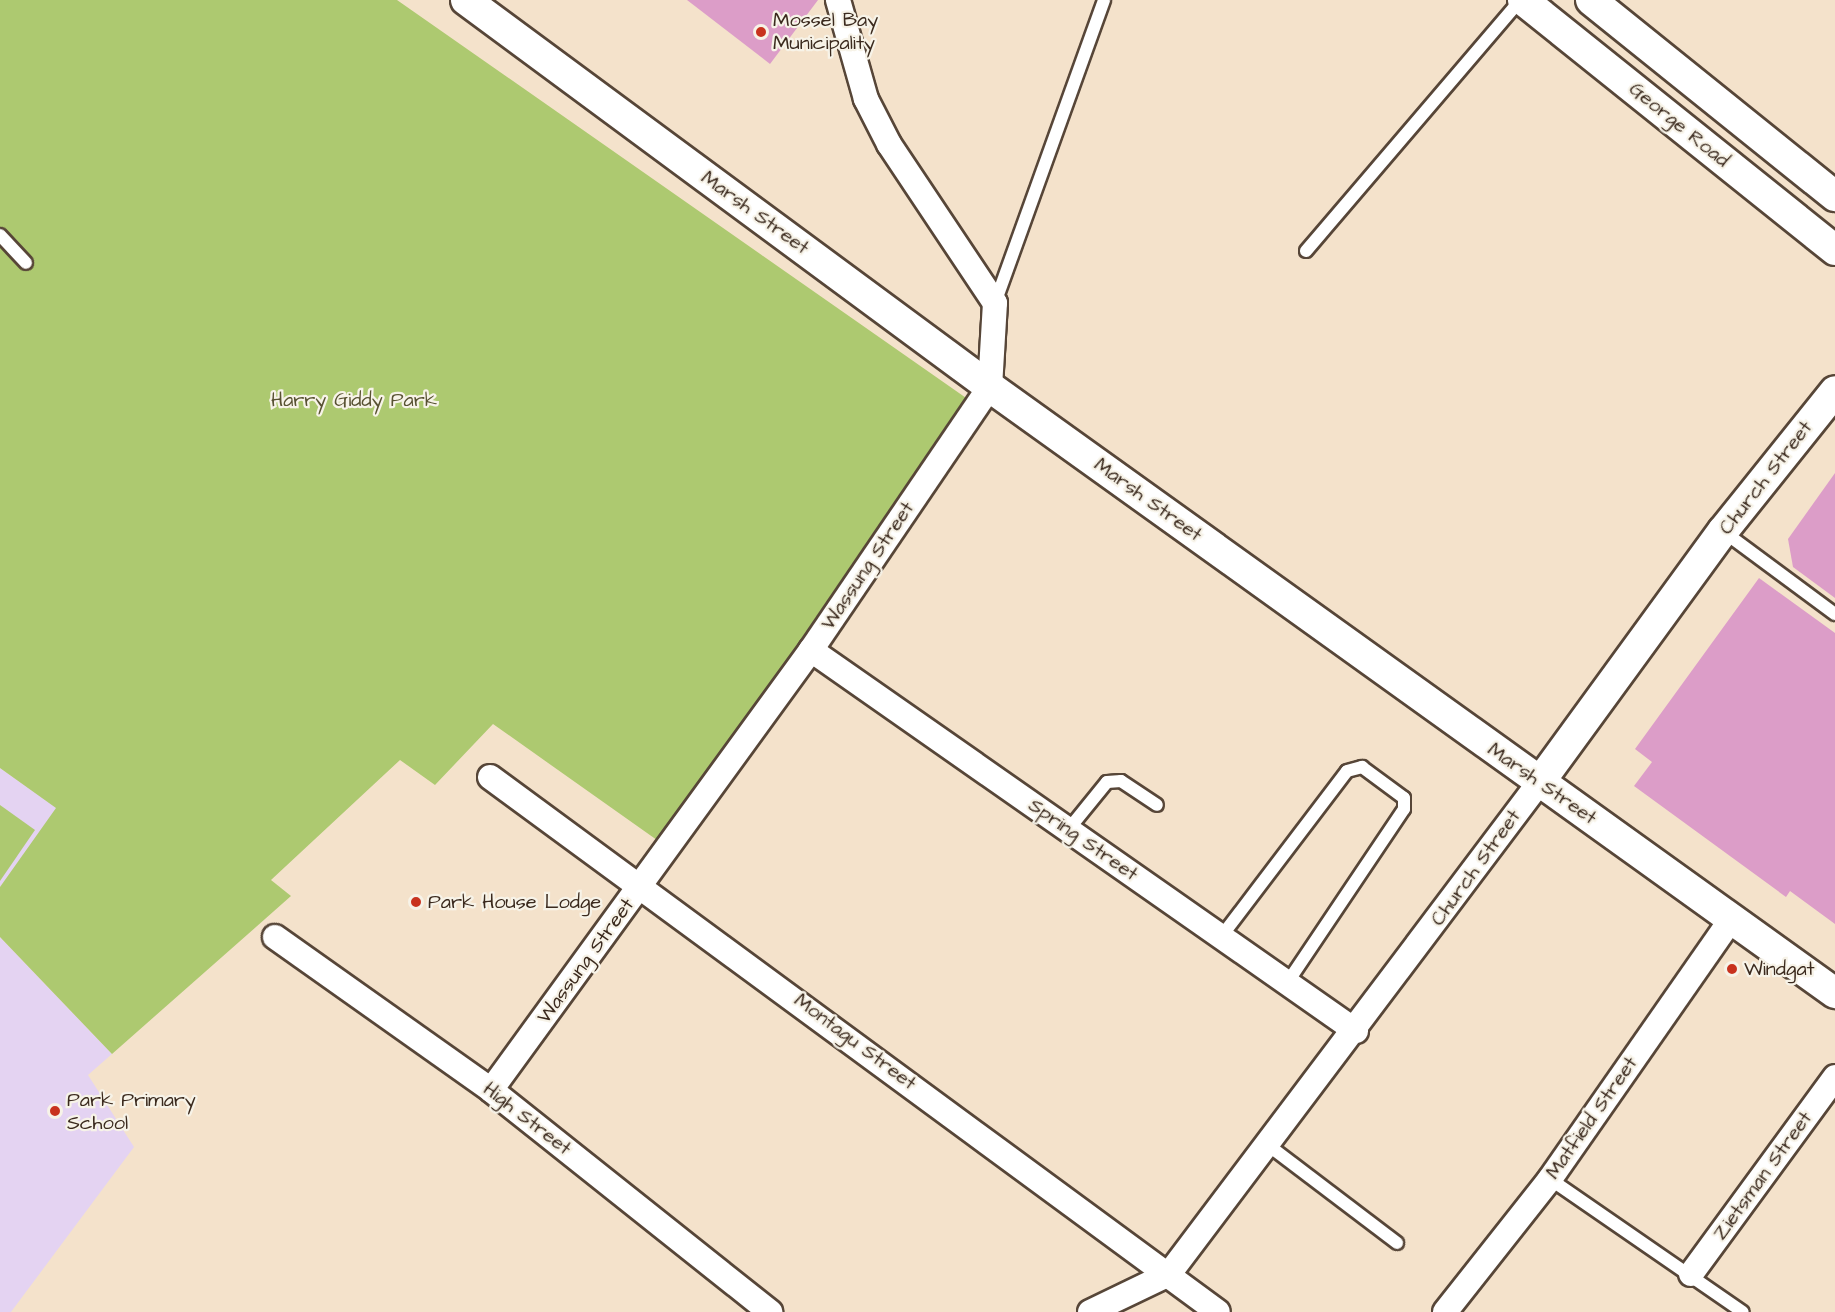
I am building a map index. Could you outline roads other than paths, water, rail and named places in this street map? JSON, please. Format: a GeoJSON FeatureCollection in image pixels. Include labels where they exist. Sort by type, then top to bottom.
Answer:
{"type":"FeatureCollection","features":[{"type":"Feature","properties":{"kind":"street","name":"Marsh Street"},"geometry":{"type":"LineString","coordinates":[[466,0],[990,387],[1539,783],[1835,993]]}},
{"type":"Feature","properties":{"kind":"street"},"geometry":{"type":"LineString","coordinates":[[838,0],[847,45],[885,135],[995,303],[990,387]]}},
{"type":"Feature","properties":{"kind":"street","name":"George Road"},"geometry":{"type":"LineString","coordinates":[[1522,0],[1835,250]]}},
{"type":"Feature","properties":{"kind":"street"},"geometry":{"type":"LineString","coordinates":[[1591,0],[1835,196]]}},
{"type":"Feature","properties":{"kind":"street","name":"Wassung Street"},"geometry":{"type":"LineString","coordinates":[[491,1090],[811,650],[990,387]]}},
{"type":"Feature","properties":{"kind":"street","name":"Church Street"},"geometry":{"type":"LineString","coordinates":[[1090,1312],[1168,1274],[1356,1031],[1723,531],[1835,391]]}},
{"type":"Feature","properties":{"kind":"street","name":"Spring Street"},"geometry":{"type":"LineString","coordinates":[[811,650],[1356,1031]]}},
{"type":"Feature","properties":{"kind":"street","name":"Montagu Street"},"geometry":{"type":"LineString","coordinates":[[490,777],[642,884],[1218,1312]]}},
{"type":"Feature","properties":{"kind":"street","name":"Matfield Street"},"geometry":{"type":"LineString","coordinates":[[1445,1312],[1550,1179],[1732,918]]}},
{"type":"Feature","properties":{"kind":"street","name":"High Street"},"geometry":{"type":"LineString","coordinates":[[276,937],[491,1090],[741,1301],[770,1312]]}},
{"type":"Feature","properties":{"kind":"street","name":"Zietsman Street"},"geometry":{"type":"LineString","coordinates":[[1691,1274],[1835,1077]]}},
{"type":"Feature","properties":{"kind":"lane"},"geometry":{"type":"LineString","coordinates":[[995,303],[1104,0]]}},
{"type":"Feature","properties":{"kind":"lane"},"geometry":{"type":"LineString","coordinates":[[1306,251],[1522,0]]}},
{"type":"Feature","properties":{"kind":"lane"},"geometry":{"type":"LineString","coordinates":[[0,236],[26,263]]}},
{"type":"Feature","properties":{"kind":"lane"},"geometry":{"type":"LineString","coordinates":[[1723,531],[1835,614]]}},
{"type":"Feature","properties":{"kind":"lane"},"geometry":{"type":"LineString","coordinates":[[1221,937],[1347,771],[1362,767],[1404,798],[1404,809],[1287,983]]}},
{"type":"Feature","properties":{"kind":"lane"},"geometry":{"type":"LineString","coordinates":[[1068,830],[1107,782],[1120,781],[1157,805]]}},
{"type":"Feature","properties":{"kind":"lane"},"geometry":{"type":"LineString","coordinates":[[1268,1145],[1397,1243]]}},
{"type":"Feature","properties":{"kind":"lane"},"geometry":{"type":"LineString","coordinates":[[1550,1179],[1743,1312]]}},
{"type":"Feature","properties":{"kind":"place","name":"Mossel Bay Municipality"},"geometry":{"type":"Point","coordinates":[761,32]}},
{"type":"Feature","properties":{"kind":"place","name":"Park House Lodge"},"geometry":{"type":"Point","coordinates":[416,902]}},
{"type":"Feature","properties":{"kind":"place","name":"Windgat"},"geometry":{"type":"Point","coordinates":[1732,969]}},
{"type":"Feature","properties":{"kind":"place","name":"Park Primary School"},"geometry":{"type":"Point","coordinates":[55,1111]}},
{"type":"Feature","properties":{"kind":"park label","name":"Harry Giddy Park"},"geometry":{"type":"Point","coordinates":[354,400]}}]}
